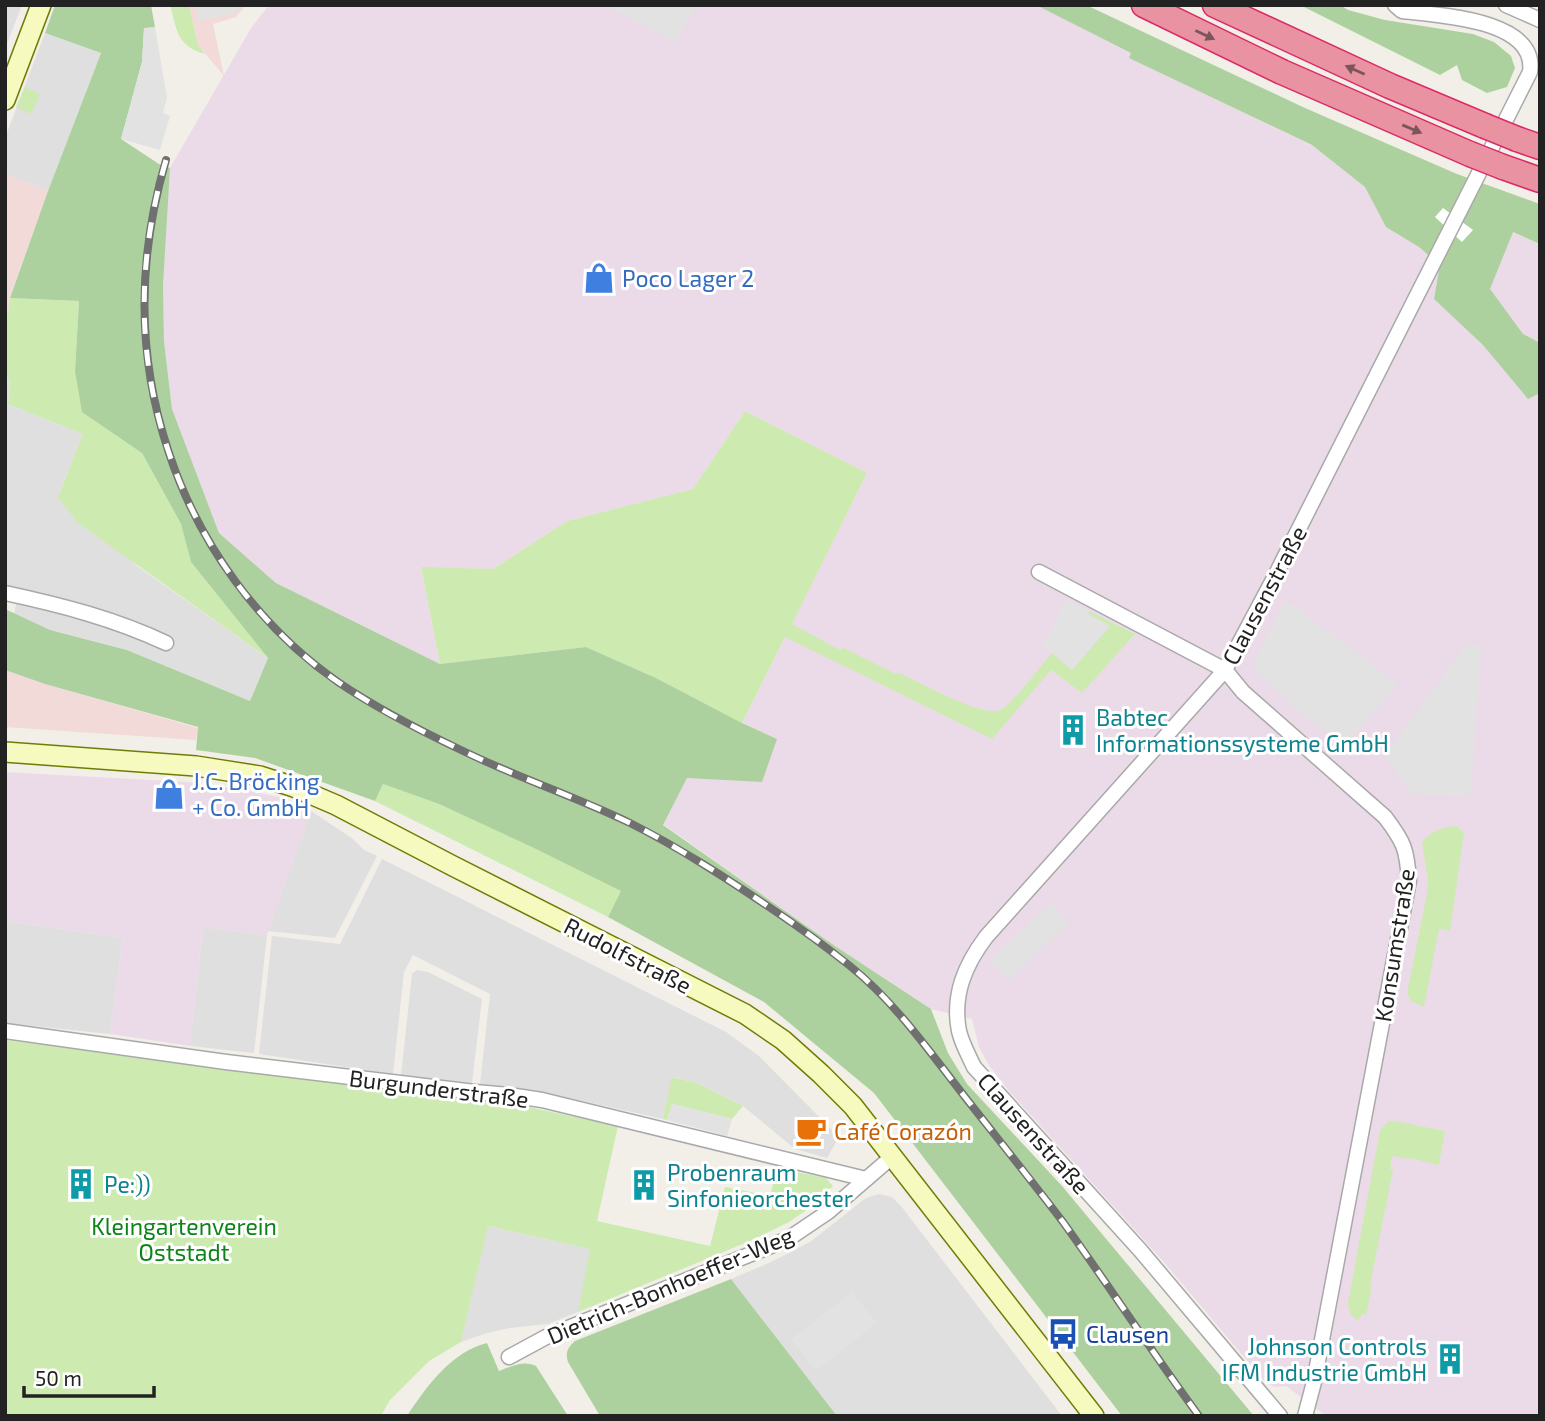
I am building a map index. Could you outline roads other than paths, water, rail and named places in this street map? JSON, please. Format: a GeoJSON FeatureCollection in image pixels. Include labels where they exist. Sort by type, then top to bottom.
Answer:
{"type":"FeatureCollection","features":[{"type":"Feature","properties":{"kind":"highway"},"geometry":{"type":"LineString","coordinates":[[1144,5],[1282,72],[1470,154],[1540,180]]}},
{"type":"Feature","properties":{"kind":"highway"},"geometry":{"type":"LineString","coordinates":[[1215,5],[1390,86],[1529,143]]}},
{"type":"Feature","properties":{"kind":"street"},"geometry":{"type":"LineString","coordinates":[[5,100],[41,5]]}},
{"type":"Feature","properties":{"kind":"street","name":"Clausenstraße"},"geometry":{"type":"LineString","coordinates":[[1280,1416],[1140,1250],[974,1067],[959,1032],[957,1014],[963,975],[971,956],[1225,670],[1530,72],[1529,54],[1522,44],[1497,27],[1460,18],[1402,11],[1395,5]]}},
{"type":"Feature","properties":{"kind":"street"},"geometry":{"type":"LineString","coordinates":[[1506,5],[1540,20]]}},
{"type":"Feature","properties":{"kind":"street","name":"Konsumstraße"},"geometry":{"type":"LineString","coordinates":[[1039,572],[1225,670],[1243,692],[1385,817],[1399,836],[1407,856],[1409,881],[1314,1382],[1305,1416]]}},
{"type":"Feature","properties":{"kind":"street"},"geometry":{"type":"LineString","coordinates":[[5,593],[60,605],[135,628],[166,643]]}},
{"type":"Feature","properties":{"kind":"street","name":"Rudolfstraße"},"geometry":{"type":"LineString","coordinates":[[5,752],[209,768],[260,776],[294,787],[336,804],[745,1014],[783,1041],[853,1106],[1094,1416]]}},
{"type":"Feature","properties":{"kind":"street","name":"Burgunderstraße"},"geometry":{"type":"LineString","coordinates":[[5,1031],[226,1062],[531,1098],[866,1180]]}},
{"type":"Feature","properties":{"kind":"street","name":"Dietrich-Bonhoeffer-Weg"},"geometry":{"type":"LineString","coordinates":[[509,1357],[546,1337],[788,1239],[828,1212],[893,1156]]}},
{"type":"Feature","properties":{"kind":"railway"},"geometry":{"type":"LineString","coordinates":[[166,160],[150,234],[144,307],[146,343],[158,416],[169,453],[197,519],[235,581],[258,609],[282,636],[309,660],[367,701],[461,750],[609,813],[667,843],[772,909],[867,980],[911,1028],[1063,1222],[1199,1416]]}},
{"type":"Feature","properties":{"kind":"place","name":"Poco Lager 2"},"geometry":{"type":"Point","coordinates":[599,278]}},
{"type":"Feature","properties":{"kind":"place","name":"Babtec Informationssysteme GmbH"},"geometry":{"type":"Point","coordinates":[1073,730]}},
{"type":"Feature","properties":{"kind":"place","name":"J.C. Bröcking + Co. GmbH"},"geometry":{"type":"Point","coordinates":[169,794]}},
{"type":"Feature","properties":{"kind":"place","name":"Café Corazón"},"geometry":{"type":"Point","coordinates":[811,1131]}},
{"type":"Feature","properties":{"kind":"place","name":"Pe:))"},"geometry":{"type":"Point","coordinates":[81,1184]}},
{"type":"Feature","properties":{"kind":"place","name":"Probenraum Sinfonieorchester"},"geometry":{"type":"Point","coordinates":[644,1185]}},
{"type":"Feature","properties":{"kind":"place","name":"Clausen"},"geometry":{"type":"Point","coordinates":[1063,1334]}},
{"type":"Feature","properties":{"kind":"place","name":"Johnson Controls IFM Industrie GmbH"},"geometry":{"type":"Point","coordinates":[1450,1359]}},
{"type":"Feature","properties":{"kind":"park label","name":"Kleingartenverein Oststadt"},"geometry":{"type":"Point","coordinates":[184,1239]}}]}
